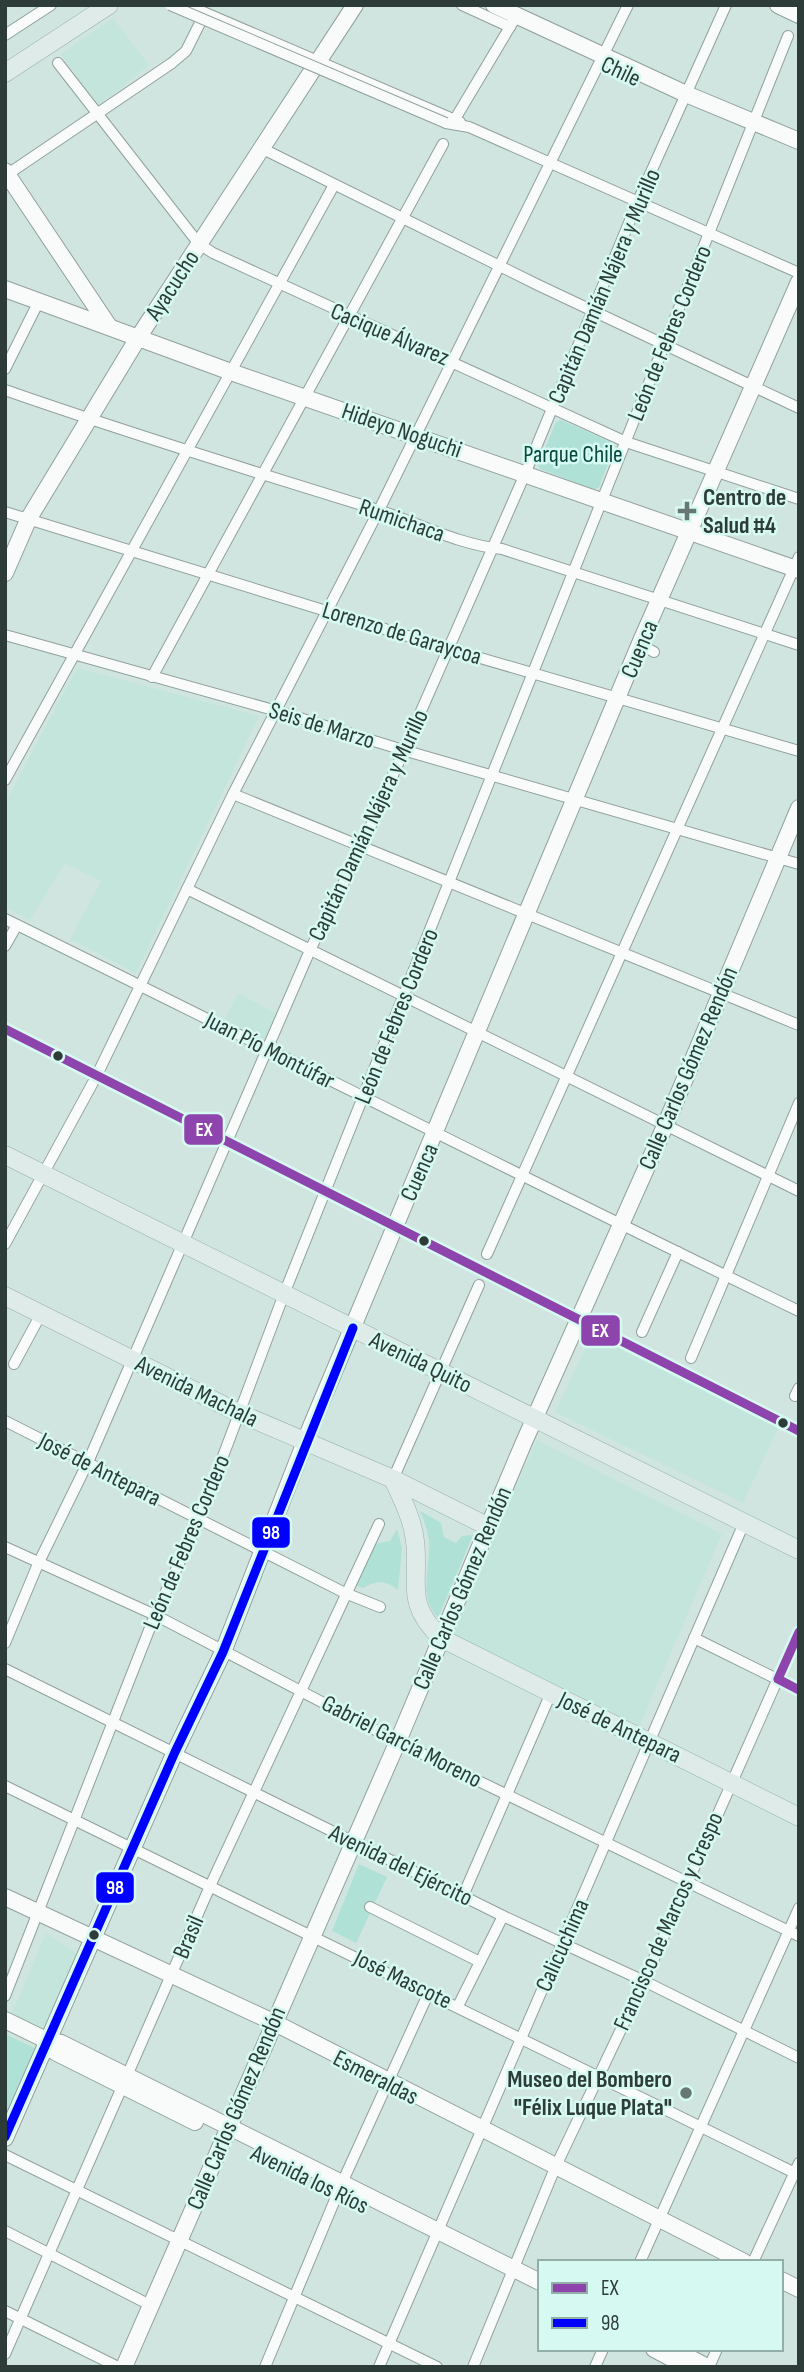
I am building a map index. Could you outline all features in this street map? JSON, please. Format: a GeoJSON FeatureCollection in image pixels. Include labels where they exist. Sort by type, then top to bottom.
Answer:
{"type":"FeatureCollection","features":[{"type":"Feature","properties":{"kind":"main road"},"geometry":{"type":"LineString","coordinates":[[5,73],[109,5]]}},
{"type":"Feature","properties":{"kind":"main road","name":"Ayacucho"},"geometry":{"type":"LineString","coordinates":[[5,573],[29,519],[88,419],[355,5]]}},
{"type":"Feature","properties":{"kind":"main road","name":"Chile"},"geometry":{"type":"LineString","coordinates":[[480,5],[685,97],[799,141]]}},
{"type":"Feature","properties":{"kind":"main road","name":"Chile"},"geometry":{"type":"LineString","coordinates":[[494,5],[514,21]]}},
{"type":"Feature","properties":{"kind":"main road"},"geometry":{"type":"LineString","coordinates":[[778,5],[799,15]]}},
{"type":"Feature","properties":{"kind":"main road"},"geometry":{"type":"LineString","coordinates":[[6,174],[108,325]]}},
{"type":"Feature","properties":{"kind":"main road","name":"Cuenca"},"geometry":{"type":"LineString","coordinates":[[5,2138],[175,1752],[223,1652],[305,1441],[436,1135],[640,644],[799,282]]}},
{"type":"Feature","properties":{"kind":"main road","name":"Hideyo Noguchi"},"geometry":{"type":"LineString","coordinates":[[5,289],[231,372],[416,434],[690,532],[797,565]]}},
{"type":"Feature","properties":{"kind":"main road","name":"Calle Carlos Gómez Rendón"},"geometry":{"type":"LineString","coordinates":[[124,2367],[311,1934],[398,1741],[534,1418],[665,1126],[799,808]]}},
{"type":"Feature","properties":{"kind":"main road","name":"Avenida Quito"},"geometry":{"type":"LineString","coordinates":[[5,1155],[799,1550]]}},
{"type":"Feature","properties":{"kind":"main road","name":"Avenida Machala"},"geometry":{"type":"LineString","coordinates":[[5,1296],[239,1413],[393,1479],[487,1526]]}},
{"type":"Feature","properties":{"kind":"main road"},"geometry":{"type":"LineString","coordinates":[[393,1479],[413,1528],[414,1589],[417,1603],[431,1629],[441,1638]]}},
{"type":"Feature","properties":{"kind":"main road","name":"José de Antepara"},"geometry":{"type":"LineString","coordinates":[[441,1638],[799,1817]]}},
{"type":"Feature","properties":{"kind":"main road","name":"Esmeraldas"},"geometry":{"type":"LineString","coordinates":[[5,1897],[37,1916],[271,2026],[723,2260]]}},
{"type":"Feature","properties":{"kind":"main road","name":"Esmeraldas"},"geometry":{"type":"LineString","coordinates":[[5,1905],[37,1916]]}},
{"type":"Feature","properties":{"kind":"main road","name":"Avenida los Ríos"},"geometry":{"type":"LineString","coordinates":[[5,2020],[48,2041],[56,2052],[126,2082],[340,2187],[513,2274],[538,2291]]}},
{"type":"Feature","properties":{"kind":"main road","name":"Esmeraldas"},"geometry":{"type":"LineString","coordinates":[[656,2223],[739,2260]]}},
{"type":"Feature","properties":{"kind":"main road","name":"Avenida los Ríos"},"geometry":{"type":"LineString","coordinates":[[513,2274],[538,2281]]}},
{"type":"Feature","properties":{"kind":"main road"},"geometry":{"type":"LineString","coordinates":[[783,2281],[799,2289]]}},
{"type":"Feature","properties":{"kind":"main road"},"geometry":{"type":"LineString","coordinates":[[783,2289],[799,2297]]}},
{"type":"Feature","properties":{"kind":"main road"},"geometry":{"type":"LineString","coordinates":[[658,2351],[688,2367]]}},
{"type":"Feature","properties":{"kind":"main road"},"geometry":{"type":"LineString","coordinates":[[678,2351],[708,2367]]}},
{"type":"Feature","properties":{"kind":"street"},"geometry":{"type":"LineString","coordinates":[[5,35],[51,5]]}},
{"type":"Feature","properties":{"kind":"street"},"geometry":{"type":"LineString","coordinates":[[170,5],[469,127],[799,273]]}},
{"type":"Feature","properties":{"kind":"street"},"geometry":{"type":"LineString","coordinates":[[187,5],[318,60],[450,121]]}},
{"type":"Feature","properties":{"kind":"street","name":"Chile"},"geometry":{"type":"LineString","coordinates":[[462,5],[514,21]]}},
{"type":"Feature","properties":{"kind":"street"},"geometry":{"type":"LineString","coordinates":[[5,1244],[96,1077],[233,794],[379,510],[628,5]]}},
{"type":"Feature","properties":{"kind":"street","name":"Capitán Damián Nájera y Murillo"},"geometry":{"type":"LineString","coordinates":[[5,1643],[38,1564],[88,1462],[312,948],[361,848],[553,409],[638,201],[726,5]]}},
{"type":"Feature","properties":{"kind":"street"},"geometry":{"type":"LineString","coordinates":[[6,174],[98,114],[186,51],[205,13]]}},
{"type":"Feature","properties":{"kind":"street"},"geometry":{"type":"LineString","coordinates":[[450,121],[514,21]]}},
{"type":"Feature","properties":{"kind":"street","name":"León de Febres Cordero"},"geometry":{"type":"LineString","coordinates":[[5,1996],[116,1722],[155,1615],[199,1520],[284,1294],[709,233],[756,126],[788,36]]}},
{"type":"Feature","properties":{"kind":"street","name":"Cacique Álvarez"},"geometry":{"type":"LineString","coordinates":[[58,63],[199,244],[278,285],[452,360],[626,442],[799,499]]}},
{"type":"Feature","properties":{"kind":"street"},"geometry":{"type":"LineString","coordinates":[[152,677],[405,219],[443,144]]}},
{"type":"Feature","properties":{"kind":"street"},"geometry":{"type":"LineString","coordinates":[[261,148],[799,408]]}},
{"type":"Feature","properties":{"kind":"street"},"geometry":{"type":"LineString","coordinates":[[5,780],[334,184]]}},
{"type":"Feature","properties":{"kind":"street"},"geometry":{"type":"LineString","coordinates":[[5,369],[39,300]]}},
{"type":"Feature","properties":{"kind":"street","name":"Rumichaca"},"geometry":{"type":"LineString","coordinates":[[5,390],[186,452],[379,510],[573,575],[799,645]]}},
{"type":"Feature","properties":{"kind":"street","name":"Lorenzo de Garaycoa"},"geometry":{"type":"LineString","coordinates":[[5,512],[208,576],[799,751]]}},
{"type":"Feature","properties":{"kind":"street"},"geometry":{"type":"LineString","coordinates":[[487,1254],[797,565]]}},
{"type":"Feature","properties":{"kind":"street","name":"Seis de Marzo"},"geometry":{"type":"LineString","coordinates":[[5,635],[277,710],[403,750],[799,863]]}},
{"type":"Feature","properties":{"kind":"street"},"geometry":{"type":"LineString","coordinates":[[640,644],[654,652]]}},
{"type":"Feature","properties":{"kind":"street"},"geometry":{"type":"LineString","coordinates":[[233,794],[799,1025]]}},
{"type":"Feature","properties":{"kind":"street"},"geometry":{"type":"LineString","coordinates":[[187,888],[799,1191]]}},
{"type":"Feature","properties":{"kind":"street","name":"Juan Pío Montúfar"},"geometry":{"type":"LineString","coordinates":[[5,919],[268,1047],[436,1135],[524,1175],[799,1311]]}},
{"type":"Feature","properties":{"kind":"street"},"geometry":{"type":"LineString","coordinates":[[5,946],[17,925]]}},
{"type":"Feature","properties":{"kind":"street"},"geometry":{"type":"LineString","coordinates":[[691,1358],[799,1103]]}},
{"type":"Feature","properties":{"kind":"street"},"geometry":{"type":"LineString","coordinates":[[642,1332],[678,1252]]}},
{"type":"Feature","properties":{"kind":"street"},"geometry":{"type":"LineString","coordinates":[[393,1479],[479,1285]]}},
{"type":"Feature","properties":{"kind":"street"},"geometry":{"type":"LineString","coordinates":[[14,1364],[41,1314]]}},
{"type":"Feature","properties":{"kind":"street","name":"José de Antepara"},"geometry":{"type":"LineString","coordinates":[[5,1421],[345,1593],[380,1606]]}},
{"type":"Feature","properties":{"kind":"street","name":"Calicuchima"},"geometry":{"type":"LineString","coordinates":[[379,2367],[744,1523]]}},
{"type":"Feature","properties":{"kind":"street","name":"Brasil"},"geometry":{"type":"LineString","coordinates":[[5,2354],[211,1884],[379,1524]]}},
{"type":"Feature","properties":{"kind":"street","name":"Gabriel García Moreno"},"geometry":{"type":"LineString","coordinates":[[5,1547],[155,1615],[398,1741],[794,1933]]}},
{"type":"Feature","properties":{"kind":"street","name":"Francisco de Marcos y Crespo"},"geometry":{"type":"LineString","coordinates":[[472,2367],[554,2172],[644,1981],[799,1631]]}},
{"type":"Feature","properties":{"kind":"street"},"geometry":{"type":"LineString","coordinates":[[694,1638],[799,1690]]}},
{"type":"Feature","properties":{"kind":"street","name":"Avenida del Ejército"},"geometry":{"type":"LineString","coordinates":[[5,1668],[503,1916],[644,1981],[799,2058]]}},
{"type":"Feature","properties":{"kind":"street"},"geometry":{"type":"LineString","coordinates":[[463,1896],[551,1693]]}},
{"type":"Feature","properties":{"kind":"street"},"geometry":{"type":"LineString","coordinates":[[5,1801],[8,1787]]}},
{"type":"Feature","properties":{"kind":"street","name":"José Mascote"},"geometry":{"type":"LineString","coordinates":[[8,1787],[211,1884],[520,2039],[797,2170]]}},
{"type":"Feature","properties":{"kind":"street"},"geometry":{"type":"LineString","coordinates":[[370,1907],[480,1962]]}},
{"type":"Feature","properties":{"kind":"street"},"geometry":{"type":"LineString","coordinates":[[641,2260],[745,2031],[794,1933],[799,1908]]}},
{"type":"Feature","properties":{"kind":"street"},"geometry":{"type":"LineString","coordinates":[[458,2006],[503,1916]]}},
{"type":"Feature","properties":{"kind":"street"},"geometry":{"type":"LineString","coordinates":[[265,2367],[340,2187],[429,1992]]}},
{"type":"Feature","properties":{"kind":"street"},"geometry":{"type":"LineString","coordinates":[[5,2155],[78,2189],[293,2299],[437,2367]]}},
{"type":"Feature","properties":{"kind":"street"},"geometry":{"type":"LineString","coordinates":[[754,2260],[797,2170]]}},
{"type":"Feature","properties":{"kind":"street"},"geometry":{"type":"LineString","coordinates":[[5,2231],[150,2305]]}},
{"type":"Feature","properties":{"kind":"street"},"geometry":{"type":"LineString","coordinates":[[5,2311],[118,2367]]}},
{"type":"Feature","properties":{"kind":"street"},"geometry":{"type":"LineString","coordinates":[[595,2367],[602,2351]]}},
{"type":"Feature","properties":{"kind":"street"},"geometry":{"type":"LineString","coordinates":[[708,2367],[716,2351]]}},
{"type":"Feature","properties":{"kind":"shaded area"},"geometry":{"type":"Polygon","coordinates":[[[113,18],[149,65],[98,106],[61,54],[113,18]]]}},
{"type":"Feature","properties":{"kind":"shaded area"},"geometry":{"type":"Polygon","coordinates":[[[77,668],[259,716],[136,973],[70,939],[101,881],[65,863],[30,920],[5,907],[5,803],[77,668]]]}},
{"type":"Feature","properties":{"kind":"shaded area"},"geometry":{"type":"Polygon","coordinates":[[[238,993],[279,1015],[267,1041],[225,1019],[238,993]]]}},
{"type":"Feature","properties":{"kind":"shaded area"},"geometry":{"type":"Polygon","coordinates":[[[592,1334],[780,1424],[743,1503],[555,1412],[592,1334]]]}},
{"type":"Feature","properties":{"kind":"shaded area"},"geometry":{"type":"Polygon","coordinates":[[[537,1440],[722,1534],[639,1727],[449,1637],[537,1440]]]}},
{"type":"Feature","properties":{"kind":"shaded area"},"geometry":{"type":"Polygon","coordinates":[[[46,1933],[79,1955],[45,2032],[11,2015],[46,1933]]]}},
{"type":"Feature","properties":{"kind":"green space","name":"Parque Chile"},"geometry":{"type":"Polygon","coordinates":[[[561,420],[613,443],[614,448],[599,487],[594,490],[540,469],[538,465],[556,422],[561,420]]]}},
{"type":"Feature","properties":{"kind":"green space"},"geometry":{"type":"Polygon","coordinates":[[[420,1511],[441,1523],[444,1537],[456,1543],[462,1536],[473,1535],[438,1618],[432,1610],[427,1593],[429,1539],[420,1511]]]}},
{"type":"Feature","properties":{"kind":"green space"},"geometry":{"type":"Polygon","coordinates":[[[397,1529],[402,1548],[398,1590],[381,1582],[363,1588],[354,1585],[373,1544],[390,1541],[397,1529]]]}},
{"type":"Feature","properties":{"kind":"green space"},"geometry":{"type":"Polygon","coordinates":[[[359,1864],[387,1877],[356,1943],[332,1931],[359,1864]]]}},
{"type":"Feature","properties":{"kind":"green space"},"geometry":{"type":"Polygon","coordinates":[[[5,2034],[37,2049],[5,2119],[5,2034]]]}},
{"type":"Feature","properties":{"kind":"transit line","name":"EX"},"geometry":{"type":"LineString","coordinates":[[5,1029],[799,1431]]}},
{"type":"Feature","properties":{"kind":"transit line","name":"98"},"geometry":{"type":"LineString","coordinates":[[5,2137],[175,1752],[223,1652],[353,1328]]}},
{"type":"Feature","properties":{"kind":"transit line","name":"EX"},"geometry":{"type":"LineString","coordinates":[[799,1632],[778,1679],[799,1690]]}},
{"type":"Feature","properties":{"kind":"place","name":"Centro de Salud #4"},"geometry":{"type":"Point","coordinates":[687,511]}},
{"type":"Feature","properties":{"kind":"place","name":"Museo del Bombero \"Félix Luque Plata\""},"geometry":{"type":"Point","coordinates":[686,2093]}}]}
